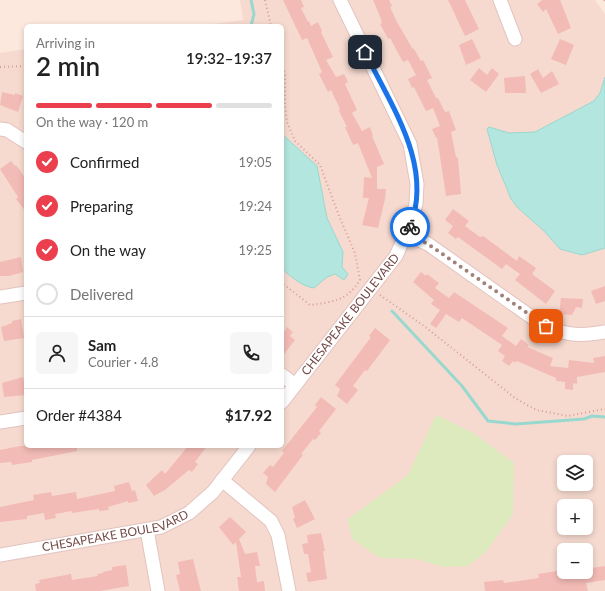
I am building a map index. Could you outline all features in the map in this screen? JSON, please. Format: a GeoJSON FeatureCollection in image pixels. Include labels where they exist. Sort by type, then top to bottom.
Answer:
{"type":"FeatureCollection","features":[{"type":"Feature","properties":{"kind":"street","name":"CHESAPEAKE BOULEVARD"},"geometry":{"type":"LineString","coordinates":[[284,399],[396,256],[406,234],[416,204],[417,184],[410,144],[340,0]]}},
{"type":"Feature","properties":{"kind":"street"},"geometry":{"type":"LineString","coordinates":[[500,0],[515,39]]}},
{"type":"Feature","properties":{"kind":"street"},"geometry":{"type":"LineString","coordinates":[[0,129],[7,130],[24,141]]}},
{"type":"Feature","properties":{"kind":"street"},"geometry":{"type":"LineString","coordinates":[[406,234],[428,244],[537,321],[555,331],[573,335],[605,332]]}},
{"type":"Feature","properties":{"kind":"street"},"geometry":{"type":"LineString","coordinates":[[0,297],[24,293]]}},
{"type":"Feature","properties":{"kind":"street"},"geometry":{"type":"LineString","coordinates":[[284,377],[295,385]]}},
{"type":"Feature","properties":{"kind":"street"},"geometry":{"type":"LineString","coordinates":[[0,422],[24,418]]}},
{"type":"Feature","properties":{"kind":"street","name":"CHESAPEAKE BOULEVARD"},"geometry":{"type":"LineString","coordinates":[[0,554],[161,527],[189,513],[213,492],[246,448]]}},
{"type":"Feature","properties":{"kind":"street"},"geometry":{"type":"LineString","coordinates":[[222,480],[271,521],[278,535],[289,591]]}},
{"type":"Feature","properties":{"kind":"street"},"geometry":{"type":"LineString","coordinates":[[147,530],[158,591]]}},
{"type":"Feature","properties":{"kind":"path"},"geometry":{"type":"LineString","coordinates":[[265,0],[271,24]]}},
{"type":"Feature","properties":{"kind":"path"},"geometry":{"type":"LineString","coordinates":[[0,67],[24,66]]}},
{"type":"Feature","properties":{"kind":"path"},"geometry":{"type":"LineString","coordinates":[[284,70],[287,122],[295,141],[320,165],[339,216],[355,252],[360,280],[424,326],[515,398],[536,410],[568,416],[605,409]]}},
{"type":"Feature","properties":{"kind":"path"},"geometry":{"type":"LineString","coordinates":[[284,285],[310,305],[331,302],[352,293],[360,280]]}},
{"type":"Feature","properties":{"kind":"shaded area"},"geometry":{"type":"Polygon","coordinates":[[[240,0],[595,0],[605,14],[605,591],[0,591],[0,53],[24,49],[24,448],[284,448],[284,24],[212,24],[243,20],[240,0]]]}},
{"type":"Feature","properties":{"kind":"green space"},"geometry":{"type":"Polygon","coordinates":[[[436,415],[472,432],[514,463],[513,514],[486,552],[468,566],[443,567],[417,559],[380,558],[352,539],[348,519],[408,475],[436,415]]]}},
{"type":"Feature","properties":{"kind":"water"},"geometry":{"type":"Polygon","coordinates":[[[605,77],[605,248],[582,255],[560,249],[543,230],[518,208],[511,199],[497,165],[487,129],[489,127],[509,133],[535,132],[594,101],[600,93],[605,77]]]}},
{"type":"Feature","properties":{"kind":"water"},"geometry":{"type":"Polygon","coordinates":[[[284,136],[317,166],[327,218],[343,252],[342,267],[348,274],[344,280],[335,274],[327,277],[314,288],[309,287],[293,278],[284,271],[284,136]]]}},
{"type":"Feature","properties":{"kind":"building"},"geometry":{"type":"Polygon","coordinates":[[[283,0],[301,0],[304,7],[301,8],[311,26],[318,22],[333,57],[326,60],[336,77],[344,74],[348,82],[345,84],[357,110],[352,113],[362,131],[370,127],[372,136],[384,164],[377,167],[377,189],[386,189],[378,228],[362,225],[369,198],[363,198],[364,177],[372,178],[358,143],[353,145],[345,127],[347,127],[339,111],[340,109],[331,90],[328,92],[319,74],[322,72],[307,38],[302,40],[283,0]]]}},
{"type":"Feature","properties":{"kind":"building"},"geometry":{"type":"Polygon","coordinates":[[[373,0],[389,0],[392,6],[390,7],[397,22],[412,48],[421,61],[423,60],[432,78],[427,80],[436,98],[438,98],[445,112],[449,111],[456,130],[451,132],[456,157],[458,158],[461,194],[446,196],[437,137],[436,138],[432,129],[440,126],[433,108],[426,111],[414,87],[412,88],[408,79],[416,75],[408,60],[403,62],[390,38],[388,39],[380,24],[382,23],[381,19],[373,0]]]}},
{"type":"Feature","properties":{"kind":"building"},"geometry":{"type":"Polygon","coordinates":[[[448,0],[465,0],[479,29],[465,36],[448,0]]]}},
{"type":"Feature","properties":{"kind":"building"},"geometry":{"type":"Polygon","coordinates":[[[542,0],[560,0],[571,28],[558,34],[546,9],[543,12],[537,4],[542,0]]]}},
{"type":"Feature","properties":{"kind":"building"},"geometry":{"type":"Polygon","coordinates":[[[472,39],[481,58],[466,65],[459,45],[472,39]]]}},
{"type":"Feature","properties":{"kind":"building"},"geometry":{"type":"Polygon","coordinates":[[[560,39],[574,45],[566,65],[551,59],[560,39]]]}},
{"type":"Feature","properties":{"kind":"building"},"geometry":{"type":"Polygon","coordinates":[[[479,68],[487,75],[492,68],[499,74],[486,92],[470,80],[479,68]]]}},
{"type":"Feature","properties":{"kind":"building"},"geometry":{"type":"Polygon","coordinates":[[[538,69],[543,78],[552,71],[559,84],[541,93],[530,74],[538,69]]]}},
{"type":"Feature","properties":{"kind":"building"},"geometry":{"type":"Polygon","coordinates":[[[525,76],[526,93],[505,93],[504,78],[525,76]]]}},
{"type":"Feature","properties":{"kind":"building"},"geometry":{"type":"Polygon","coordinates":[[[2,92],[15,95],[15,93],[23,96],[18,112],[0,105],[2,92]]]}},
{"type":"Feature","properties":{"kind":"building"},"geometry":{"type":"Polygon","coordinates":[[[11,161],[24,176],[24,209],[16,199],[18,197],[0,169],[11,161]]]}},
{"type":"Feature","properties":{"kind":"building"},"geometry":{"type":"Polygon","coordinates":[[[453,209],[469,221],[465,226],[480,237],[483,236],[517,261],[519,256],[536,268],[532,274],[555,291],[546,304],[515,280],[520,274],[506,264],[502,269],[458,237],[456,239],[448,233],[453,226],[445,220],[453,209]]]}},
{"type":"Feature","properties":{"kind":"building"},"geometry":{"type":"Polygon","coordinates":[[[21,257],[23,272],[9,276],[0,276],[0,262],[21,257]]]}},
{"type":"Feature","properties":{"kind":"building"},"geometry":{"type":"Polygon","coordinates":[[[421,272],[426,276],[427,274],[439,283],[435,288],[449,298],[454,292],[508,328],[502,336],[516,346],[521,339],[529,345],[527,347],[553,358],[550,366],[568,368],[569,360],[594,363],[593,358],[605,356],[605,372],[577,377],[577,384],[573,383],[573,390],[565,389],[565,382],[556,381],[556,378],[517,361],[515,363],[513,361],[509,366],[502,361],[505,356],[498,351],[502,345],[462,318],[459,322],[446,314],[436,328],[430,324],[440,310],[431,304],[434,300],[413,282],[421,272]]]}},
{"type":"Feature","properties":{"kind":"building"},"geometry":{"type":"Polygon","coordinates":[[[605,286],[605,301],[596,304],[591,291],[605,286]]]}},
{"type":"Feature","properties":{"kind":"building"},"geometry":{"type":"Polygon","coordinates":[[[561,298],[583,299],[582,308],[576,307],[572,315],[559,314],[561,298]]]}},
{"type":"Feature","properties":{"kind":"building"},"geometry":{"type":"Polygon","coordinates":[[[21,319],[24,338],[4,341],[1,327],[12,323],[12,321],[21,319]]]}},
{"type":"Feature","properties":{"kind":"building"},"geometry":{"type":"Polygon","coordinates":[[[287,327],[293,332],[290,336],[295,340],[284,354],[284,332],[287,327]]]}},
{"type":"Feature","properties":{"kind":"building"},"geometry":{"type":"Polygon","coordinates":[[[375,328],[390,340],[367,371],[365,370],[353,386],[358,390],[347,404],[337,396],[340,389],[335,385],[371,337],[369,336],[375,328]]]}},
{"type":"Feature","properties":{"kind":"building"},"geometry":{"type":"Polygon","coordinates":[[[23,377],[24,395],[4,397],[2,383],[23,377]]]}},
{"type":"Feature","properties":{"kind":"building"},"geometry":{"type":"Polygon","coordinates":[[[321,397],[336,409],[319,431],[321,433],[315,440],[313,439],[301,454],[303,455],[275,492],[266,484],[268,477],[263,473],[270,465],[273,467],[284,453],[282,451],[317,407],[315,405],[321,397]]]}},
{"type":"Feature","properties":{"kind":"building"},"geometry":{"type":"Polygon","coordinates":[[[20,446],[24,446],[24,448],[77,448],[77,451],[32,460],[32,462],[12,465],[11,462],[0,463],[0,450],[20,446]]]}},
{"type":"Feature","properties":{"kind":"building"},"geometry":{"type":"Polygon","coordinates":[[[186,448],[206,448],[195,462],[198,464],[192,472],[189,470],[165,490],[154,496],[146,485],[162,470],[165,474],[186,448]]]}},
{"type":"Feature","properties":{"kind":"building"},"geometry":{"type":"Polygon","coordinates":[[[129,482],[132,491],[135,490],[138,501],[128,503],[128,501],[108,507],[109,510],[99,511],[99,509],[72,513],[72,511],[55,514],[56,518],[45,520],[44,513],[27,516],[27,519],[0,522],[0,507],[34,500],[33,495],[51,492],[52,496],[76,492],[77,499],[115,491],[114,486],[129,482]]]}},
{"type":"Feature","properties":{"kind":"building"},"geometry":{"type":"Polygon","coordinates":[[[305,500],[315,519],[297,528],[293,519],[295,518],[292,507],[305,500]]]}},
{"type":"Feature","properties":{"kind":"building"},"geometry":{"type":"Polygon","coordinates":[[[230,517],[246,532],[239,539],[245,554],[257,552],[260,566],[255,566],[257,582],[264,581],[265,591],[239,591],[237,577],[241,577],[236,542],[233,545],[219,527],[230,517]]]}},
{"type":"Feature","properties":{"kind":"building"},"geometry":{"type":"Polygon","coordinates":[[[321,533],[325,551],[323,551],[327,579],[308,582],[306,573],[311,572],[308,554],[304,554],[302,544],[308,543],[307,535],[321,533]]]}},
{"type":"Feature","properties":{"kind":"building"},"geometry":{"type":"Polygon","coordinates":[[[193,559],[201,591],[180,591],[176,575],[180,574],[178,562],[193,559]]]}},
{"type":"Feature","properties":{"kind":"building"},"geometry":{"type":"Polygon","coordinates":[[[126,565],[129,586],[100,591],[36,591],[35,584],[40,583],[39,580],[71,574],[72,580],[98,576],[97,574],[112,570],[112,567],[126,565]]]}},
{"type":"Feature","properties":{"kind":"building"},"geometry":{"type":"Polygon","coordinates":[[[605,566],[605,580],[586,583],[588,591],[485,591],[484,582],[503,580],[504,583],[539,578],[538,574],[557,571],[557,579],[593,579],[593,568],[605,566]]]}},
{"type":"Feature","properties":{"kind":"waterway"},"geometry":{"type":"LineString","coordinates":[[251,0],[254,14],[252,24]]}},
{"type":"Feature","properties":{"kind":"waterway"},"geometry":{"type":"LineString","coordinates":[[392,311],[462,386],[488,421],[516,424],[584,419],[592,416],[605,417]]}},
{"type":"Feature","properties":{"kind":"way so far"},"geometry":{"type":"LineString","coordinates":[[410,227],[406,234],[428,244],[546,326]]}},
{"type":"Feature","properties":{"kind":"route"},"geometry":{"type":"LineString","coordinates":[[365,52],[410,144],[415,162],[417,184],[416,204],[410,227]]}}]}
